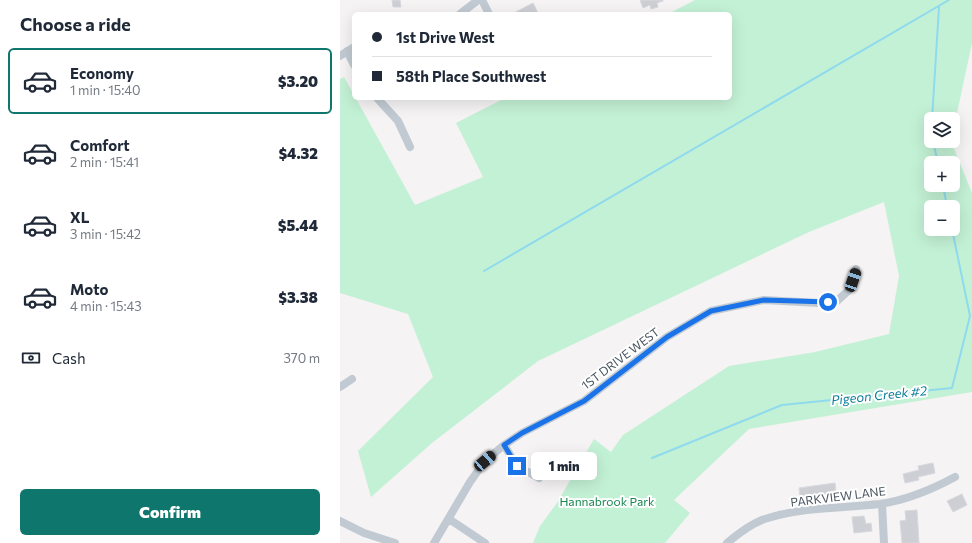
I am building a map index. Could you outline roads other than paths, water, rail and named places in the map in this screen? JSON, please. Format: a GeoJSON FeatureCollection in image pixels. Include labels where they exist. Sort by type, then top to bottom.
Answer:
{"type":"FeatureCollection","features":[{"type":"Feature","properties":{"kind":"street"},"geometry":{"type":"LineString","coordinates":[[463,12],[478,0]]}},
{"type":"Feature","properties":{"kind":"street"},"geometry":{"type":"LineString","coordinates":[[482,0],[488,12]]}},
{"type":"Feature","properties":{"kind":"street"},"geometry":{"type":"LineString","coordinates":[[347,51],[352,61]]}},
{"type":"Feature","properties":{"kind":"street"},"geometry":{"type":"LineString","coordinates":[[379,100],[398,121],[410,147]]}},
{"type":"Feature","properties":{"kind":"street","name":"1ST DRIVE WEST"},"geometry":{"type":"LineString","coordinates":[[434,543],[485,461],[504,445],[522,433],[584,401],[667,337],[711,311],[764,300],[820,303],[837,301],[849,290],[856,269]]}},
{"type":"Feature","properties":{"kind":"street"},"geometry":{"type":"LineString","coordinates":[[340,387],[352,379]]}},
{"type":"Feature","properties":{"kind":"street"},"geometry":{"type":"LineString","coordinates":[[504,445],[517,466],[539,478]]}},
{"type":"Feature","properties":{"kind":"street","name":"PARKVIEW LANE"},"geometry":{"type":"LineString","coordinates":[[727,543],[740,533],[767,518],[803,510],[882,504],[927,491],[955,477]]}},
{"type":"Feature","properties":{"kind":"street"},"geometry":{"type":"LineString","coordinates":[[882,504],[884,543]]}},
{"type":"Feature","properties":{"kind":"street"},"geometry":{"type":"LineString","coordinates":[[449,519],[485,543]]}},
{"type":"Feature","properties":{"kind":"street"},"geometry":{"type":"LineString","coordinates":[[340,521],[364,533],[395,543]]}},
{"type":"Feature","properties":{"kind":"waterway"},"geometry":{"type":"LineString","coordinates":[[484,271],[949,0]]}},
{"type":"Feature","properties":{"kind":"waterway","name":"Pigeon Creek #2"},"geometry":{"type":"LineString","coordinates":[[932,112],[939,7]]}},
{"type":"Feature","properties":{"kind":"waterway","name":"Pigeon Creek #2"},"geometry":{"type":"LineString","coordinates":[[935,148],[936,156]]}},
{"type":"Feature","properties":{"kind":"waterway","name":"Pigeon Creek #2"},"geometry":{"type":"LineString","coordinates":[[944,192],[946,200]]}},
{"type":"Feature","properties":{"kind":"waterway","name":"Pigeon Creek #2"},"geometry":{"type":"LineString","coordinates":[[652,458],[782,405],[952,388],[970,316],[953,236]]}},
{"type":"Feature","properties":{"kind":"park label","name":"Hannabrook Park"},"geometry":{"type":"Point","coordinates":[607,501]}}]}
